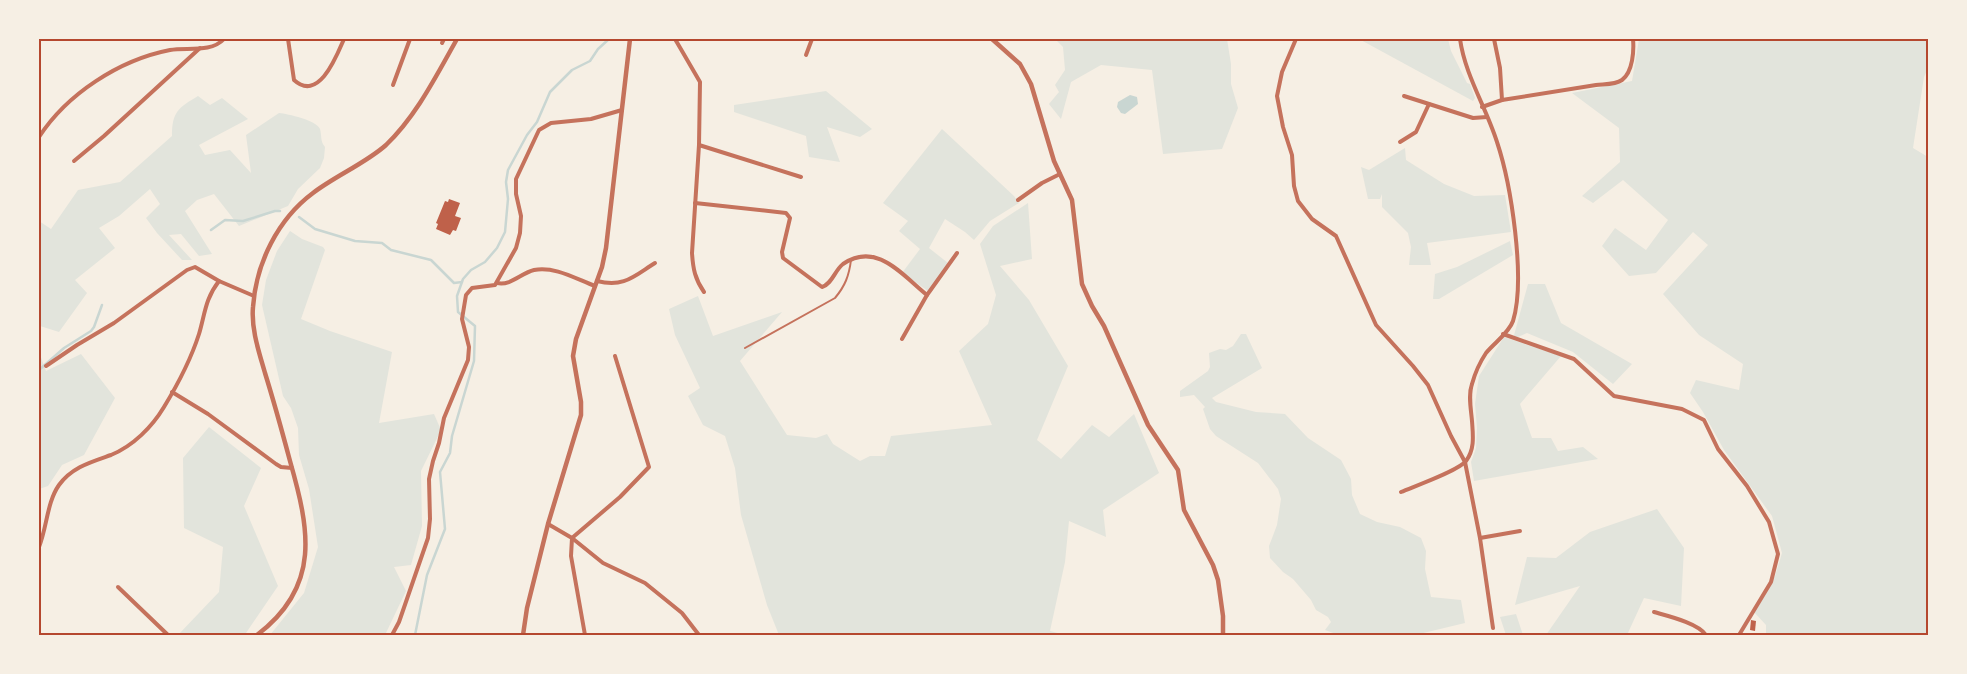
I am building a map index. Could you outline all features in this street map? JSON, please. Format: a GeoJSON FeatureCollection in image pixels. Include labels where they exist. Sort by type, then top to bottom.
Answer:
{"type":"FeatureCollection","features":[{"type":"Feature","properties":{"kind":"street"},"geometry":{"type":"LineString","coordinates":[[39,137],[62,107],[103,77],[148,55],[178,48],[214,46],[224,39]]}},
{"type":"Feature","properties":{"kind":"street"},"geometry":{"type":"LineString","coordinates":[[288,39],[294,80],[304,85],[314,84],[325,76],[344,39]]}},
{"type":"Feature","properties":{"kind":"street"},"geometry":{"type":"LineString","coordinates":[[393,85],[410,39]]}},
{"type":"Feature","properties":{"kind":"street"},"geometry":{"type":"LineString","coordinates":[[257,635],[270,624],[287,603],[299,581],[306,558],[306,523],[302,504],[257,342],[253,321],[254,296],[260,269],[288,216],[312,193],[384,147],[398,133],[424,98],[457,39]]}},
{"type":"Feature","properties":{"kind":"street"},"geometry":{"type":"LineString","coordinates":[[523,635],[527,608],[548,524],[581,415],[581,402],[573,356],[576,340],[596,284],[606,248],[630,39]]}},
{"type":"Feature","properties":{"kind":"street"},"geometry":{"type":"LineString","coordinates":[[675,39],[700,82],[693,271],[697,282],[704,292]]}},
{"type":"Feature","properties":{"kind":"street"},"geometry":{"type":"LineString","coordinates":[[806,55],[812,39]]}},
{"type":"Feature","properties":{"kind":"street"},"geometry":{"type":"LineString","coordinates":[[992,39],[1020,64],[1031,84],[1054,161],[1072,200],[1082,284],[1104,326],[1148,425],[1178,470],[1184,510],[1213,566],[1218,580],[1223,616],[1223,635]]}},
{"type":"Feature","properties":{"kind":"street"},"geometry":{"type":"LineString","coordinates":[[1296,39],[1282,72],[1277,96],[1283,127],[1292,155],[1294,186],[1298,201],[1312,219],[1336,236],[1376,325],[1428,385],[1465,462],[1480,538],[1493,628]]}},
{"type":"Feature","properties":{"kind":"street"},"geometry":{"type":"LineString","coordinates":[[1401,492],[1465,462],[1474,440],[1471,386],[1486,354],[1512,324],[1518,293],[1515,229],[1506,176],[1497,142],[1482,107],[1460,39]]}},
{"type":"Feature","properties":{"kind":"street"},"geometry":{"type":"LineString","coordinates":[[1494,39],[1500,68],[1502,100]]}},
{"type":"Feature","properties":{"kind":"street"},"geometry":{"type":"LineString","coordinates":[[1482,107],[1502,100],[1622,81],[1630,65],[1634,39]]}},
{"type":"Feature","properties":{"kind":"street"},"geometry":{"type":"LineString","coordinates":[[74,161],[200,48]]}},
{"type":"Feature","properties":{"kind":"street"},"geometry":{"type":"LineString","coordinates":[[1404,96],[1473,118],[1487,117]]}},
{"type":"Feature","properties":{"kind":"street"},"geometry":{"type":"LineString","coordinates":[[1400,142],[1416,132],[1429,104]]}},
{"type":"Feature","properties":{"kind":"street"},"geometry":{"type":"LineString","coordinates":[[392,635],[399,622],[428,538],[430,519],[429,479],[433,461],[444,418],[468,360],[469,347],[462,319],[468,292],[472,288],[491,287],[497,283],[516,248],[520,233],[521,216],[516,194],[516,179],[539,130],[551,123],[591,119],[622,110]]}},
{"type":"Feature","properties":{"kind":"street"},"geometry":{"type":"LineString","coordinates":[[699,145],[801,177]]}},
{"type":"Feature","properties":{"kind":"street"},"geometry":{"type":"LineString","coordinates":[[1018,200],[1042,183],[1060,174]]}},
{"type":"Feature","properties":{"kind":"street"},"geometry":{"type":"LineString","coordinates":[[695,203],[786,213],[790,218],[782,252],[783,258],[822,287],[826,286],[841,265],[851,260],[874,256],[886,261],[926,295]]}},
{"type":"Feature","properties":{"kind":"street"},"geometry":{"type":"LineString","coordinates":[[902,339],[926,295],[957,253]]}},
{"type":"Feature","properties":{"kind":"street"},"geometry":{"type":"LineString","coordinates":[[497,283],[505,284],[532,271],[545,269],[596,284],[619,284],[655,262]]}},
{"type":"Feature","properties":{"kind":"street"},"geometry":{"type":"LineString","coordinates":[[46,366],[77,344],[114,323],[187,270],[195,267],[219,281],[254,296]]}},
{"type":"Feature","properties":{"kind":"street"},"geometry":{"type":"LineString","coordinates":[[39,546],[46,528],[52,500],[64,479],[83,464],[111,455],[134,441],[156,418],[192,354],[206,303],[219,281]]}},
{"type":"Feature","properties":{"kind":"street"},"geometry":{"type":"LineString","coordinates":[[1503,334],[1574,360],[1614,396],[1682,409],[1704,420],[1718,449],[1747,486],[1769,522],[1778,554],[1770,582],[1739,635]]}},
{"type":"Feature","properties":{"kind":"street"},"geometry":{"type":"LineString","coordinates":[[585,635],[571,556],[572,538],[620,497],[649,467],[615,356]]}},
{"type":"Feature","properties":{"kind":"street"},"geometry":{"type":"LineString","coordinates":[[172,392],[208,414],[276,464],[292,468]]}},
{"type":"Feature","properties":{"kind":"street"},"geometry":{"type":"LineString","coordinates":[[548,524],[572,538],[603,563],[645,583],[682,613],[699,635]]}},
{"type":"Feature","properties":{"kind":"street"},"geometry":{"type":"LineString","coordinates":[[1480,538],[1520,532]]}},
{"type":"Feature","properties":{"kind":"street"},"geometry":{"type":"LineString","coordinates":[[118,587],[168,635]]}},
{"type":"Feature","properties":{"kind":"street"},"geometry":{"type":"LineString","coordinates":[[1654,612],[1680,620],[1703,631],[1706,635]]}},
{"type":"Feature","properties":{"kind":"lane"},"geometry":{"type":"LineString","coordinates":[[745,348],[835,298],[846,282],[851,260]]}},
{"type":"Feature","properties":{"kind":"shaded area"},"geometry":{"type":"Polygon","coordinates":[[[1055,39],[1227,39],[1231,64],[1231,84],[1238,108],[1222,149],[1163,154],[1152,70],[1101,65],[1071,82],[1061,119],[1049,104],[1059,92],[1055,85],[1065,70],[1063,47],[1055,39]]]}},
{"type":"Feature","properties":{"kind":"shaded area"},"geometry":{"type":"Polygon","coordinates":[[[1359,39],[1448,39],[1451,51],[1467,83],[1470,84],[1475,98],[1473,101],[1359,39]]]}},
{"type":"Feature","properties":{"kind":"shaded area"},"geometry":{"type":"Polygon","coordinates":[[[1639,39],[1928,39],[1928,68],[1924,77],[1913,148],[1928,157],[1928,635],[1766,635],[1766,625],[1753,611],[1775,576],[1782,553],[1772,516],[1724,450],[1690,393],[1696,380],[1739,390],[1743,364],[1699,335],[1663,294],[1708,245],[1693,232],[1656,273],[1629,276],[1602,246],[1615,228],[1646,250],[1668,220],[1623,180],[1593,203],[1582,196],[1620,162],[1619,128],[1572,93],[1632,81],[1639,39]]]}},
{"type":"Feature","properties":{"kind":"shaded area"},"geometry":{"type":"Polygon","coordinates":[[[826,91],[872,129],[860,137],[827,127],[840,162],[809,157],[806,136],[734,112],[734,105],[826,91]]]}},
{"type":"Feature","properties":{"kind":"shaded area"},"geometry":{"type":"Polygon","coordinates":[[[1130,95],[1137,97],[1138,104],[1125,114],[1121,113],[1117,107],[1118,102],[1130,95]]]}},
{"type":"Feature","properties":{"kind":"shaded area"},"geometry":{"type":"Polygon","coordinates":[[[198,96],[210,105],[222,98],[248,119],[199,145],[205,155],[230,150],[251,173],[246,135],[279,113],[308,120],[320,129],[325,147],[324,158],[320,168],[298,189],[288,206],[239,226],[214,194],[197,200],[185,211],[212,254],[199,256],[181,234],[169,235],[192,260],[182,260],[146,218],[160,204],[150,189],[119,216],[99,228],[115,248],[75,280],[87,293],[59,332],[39,327],[39,221],[51,229],[78,190],[120,182],[172,136],[173,121],[178,111],[198,96]]]}},
{"type":"Feature","properties":{"kind":"shaded area"},"geometry":{"type":"Polygon","coordinates":[[[942,129],[1014,196],[1019,203],[990,221],[974,240],[945,219],[929,248],[948,263],[931,293],[902,273],[920,249],[899,231],[908,221],[883,203],[942,129]]]}},
{"type":"Feature","properties":{"kind":"shaded area"},"geometry":{"type":"Polygon","coordinates":[[[1405,148],[1406,160],[1444,184],[1474,196],[1505,195],[1511,232],[1427,243],[1431,265],[1409,265],[1411,247],[1408,233],[1382,207],[1382,194],[1380,199],[1368,199],[1361,167],[1369,170],[1405,148]]]}},
{"type":"Feature","properties":{"kind":"shaded area"},"geometry":{"type":"Polygon","coordinates":[[[1028,203],[1032,259],[1000,266],[1029,300],[1068,366],[1037,440],[1061,459],[1092,425],[1109,437],[1134,414],[1159,473],[1103,510],[1106,537],[1069,521],[1065,562],[1050,631],[1065,635],[779,635],[767,605],[741,515],[735,468],[725,436],[703,425],[688,396],[700,388],[675,335],[669,309],[698,296],[713,336],[782,312],[740,361],[787,435],[816,438],[827,434],[833,444],[860,461],[870,456],[885,456],[891,436],[992,425],[959,351],[988,324],[996,295],[980,244],[993,226],[1028,203]]]}},
{"type":"Feature","properties":{"kind":"shaded area"},"geometry":{"type":"Polygon","coordinates":[[[290,231],[302,239],[323,247],[325,250],[301,319],[392,352],[379,423],[434,414],[441,430],[421,471],[422,526],[411,565],[394,567],[406,591],[385,635],[270,635],[304,593],[318,547],[309,489],[299,455],[298,428],[291,408],[283,396],[262,305],[266,280],[277,251],[290,231]]]}},
{"type":"Feature","properties":{"kind":"shaded area"},"geometry":{"type":"Polygon","coordinates":[[[1510,241],[1513,255],[1439,299],[1433,299],[1435,274],[1457,267],[1510,241]]]}},
{"type":"Feature","properties":{"kind":"shaded area"},"geometry":{"type":"Polygon","coordinates":[[[1528,284],[1545,284],[1561,323],[1632,364],[1613,384],[1573,352],[1527,333],[1513,339],[1528,284]]]}},
{"type":"Feature","properties":{"kind":"shaded area"},"geometry":{"type":"Polygon","coordinates":[[[1241,334],[1246,334],[1262,368],[1212,398],[1216,402],[1256,412],[1285,414],[1308,438],[1341,460],[1351,479],[1352,495],[1360,514],[1377,522],[1400,527],[1421,538],[1426,551],[1425,569],[1431,597],[1461,600],[1465,623],[1415,635],[1339,635],[1325,630],[1331,622],[1328,617],[1316,610],[1311,600],[1293,579],[1283,572],[1270,558],[1269,546],[1277,525],[1281,499],[1278,489],[1258,463],[1216,436],[1210,429],[1203,409],[1205,407],[1194,395],[1180,397],[1180,391],[1208,371],[1210,367],[1209,353],[1220,349],[1226,350],[1233,346],[1241,334]]]}},
{"type":"Feature","properties":{"kind":"shaded area"},"geometry":{"type":"Polygon","coordinates":[[[1504,337],[1561,356],[1520,404],[1532,438],[1551,438],[1558,451],[1583,447],[1598,459],[1474,481],[1471,462],[1476,448],[1475,404],[1479,376],[1504,337]]]}},
{"type":"Feature","properties":{"kind":"shaded area"},"geometry":{"type":"Polygon","coordinates":[[[39,352],[46,371],[81,354],[115,398],[84,455],[62,465],[48,486],[39,489],[39,352]]]}},
{"type":"Feature","properties":{"kind":"shaded area"},"geometry":{"type":"Polygon","coordinates":[[[209,427],[261,468],[244,506],[278,586],[246,633],[241,635],[178,635],[219,592],[223,547],[184,528],[183,458],[209,427]]]}},
{"type":"Feature","properties":{"kind":"shaded area"},"geometry":{"type":"Polygon","coordinates":[[[1657,509],[1684,548],[1681,606],[1644,598],[1627,635],[1546,635],[1580,586],[1515,605],[1527,557],[1556,558],[1590,532],[1657,509]]]}},
{"type":"Feature","properties":{"kind":"shaded area"},"geometry":{"type":"Polygon","coordinates":[[[1516,614],[1523,635],[1506,635],[1500,617],[1516,614]]]}},
{"type":"Feature","properties":{"kind":"building"},"geometry":{"type":"Polygon","coordinates":[[[449,199],[460,203],[455,216],[461,218],[456,231],[453,230],[450,235],[436,229],[438,224],[436,223],[445,201],[448,202],[449,199]]]}},
{"type":"Feature","properties":{"kind":"building"},"geometry":{"type":"Polygon","coordinates":[[[1751,620],[1756,621],[1755,631],[1750,630],[1751,620]]]}},
{"type":"Feature","properties":{"kind":"waterway"},"geometry":{"type":"LineString","coordinates":[[415,635],[427,575],[445,529],[440,472],[450,453],[452,436],[474,361],[475,326],[458,312],[457,296],[463,279],[471,270],[485,262],[497,248],[505,232],[508,170],[527,135],[537,122],[550,92],[572,70],[590,61],[598,49],[609,39]]}},
{"type":"Feature","properties":{"kind":"waterway"},"geometry":{"type":"LineString","coordinates":[[211,230],[225,220],[243,221],[280,211]]}},
{"type":"Feature","properties":{"kind":"waterway"},"geometry":{"type":"LineString","coordinates":[[299,217],[315,229],[355,241],[382,243],[391,250],[431,260],[454,283],[462,282]]}},
{"type":"Feature","properties":{"kind":"waterway"},"geometry":{"type":"LineString","coordinates":[[39,370],[64,348],[91,331],[102,305]]}}]}
